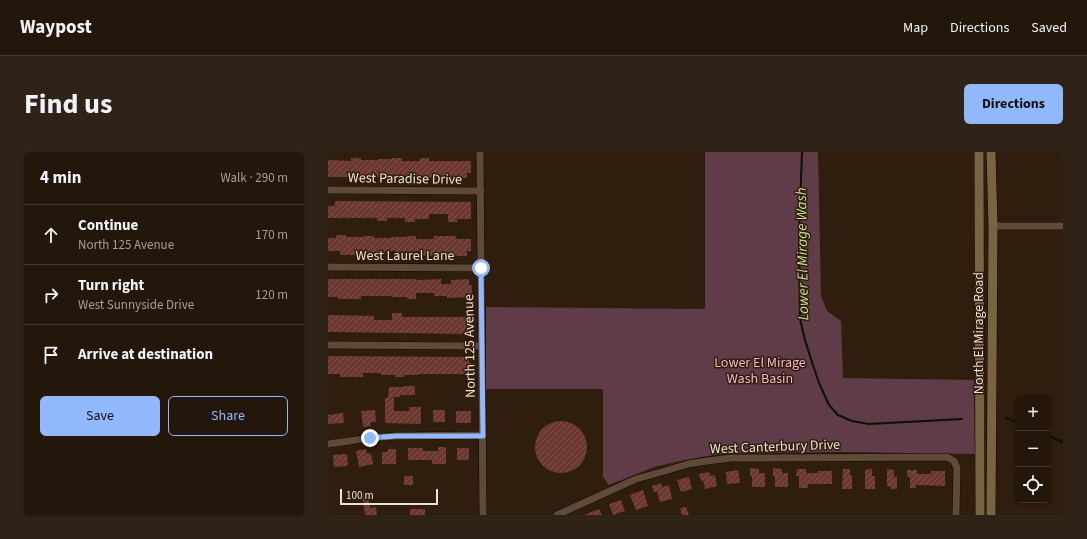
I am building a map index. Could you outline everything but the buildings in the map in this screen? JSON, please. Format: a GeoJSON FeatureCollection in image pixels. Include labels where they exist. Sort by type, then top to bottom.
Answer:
{"type":"FeatureCollection","features":[{"type":"Feature","properties":{"kind":"main road","name":"North El Mirage Road"},"geometry":{"type":"LineString","coordinates":[[979,152],[980,515]]}},
{"type":"Feature","properties":{"kind":"main road","name":"North El Mirage Road"},"geometry":{"type":"LineString","coordinates":[[991,152],[993,226],[992,515]]}},
{"type":"Feature","properties":{"kind":"street","name":"North 125 Avenue"},"geometry":{"type":"LineString","coordinates":[[480,152],[483,515]]}},
{"type":"Feature","properties":{"kind":"street","name":"West Paradise Drive"},"geometry":{"type":"LineString","coordinates":[[328,190],[481,191]]}},
{"type":"Feature","properties":{"kind":"street"},"geometry":{"type":"LineString","coordinates":[[993,226],[1063,226]]}},
{"type":"Feature","properties":{"kind":"street","name":"West Laurel Lane"},"geometry":{"type":"LineString","coordinates":[[328,267],[481,268]]}},
{"type":"Feature","properties":{"kind":"street"},"geometry":{"type":"LineString","coordinates":[[328,345],[482,346]]}},
{"type":"Feature","properties":{"kind":"street"},"geometry":{"type":"LineString","coordinates":[[328,444],[396,436],[483,436]]}},
{"type":"Feature","properties":{"kind":"street","name":"West Canterbury Drive"},"geometry":{"type":"LineString","coordinates":[[557,515],[636,479],[688,464],[740,458],[871,457],[947,457],[954,461],[957,468],[956,515]]}},
{"type":"Feature","properties":{"kind":"green space","name":"Lower El Mirage Wash Basin"},"geometry":{"type":"Polygon","coordinates":[[[705,152],[818,152],[821,296],[827,311],[841,321],[843,378],[974,380],[975,454],[843,452],[743,453],[713,455],[654,467],[609,485],[603,477],[603,389],[486,389],[486,307],[705,309],[705,152]]]}},
{"type":"Feature","properties":{"kind":"waterway","name":"Lower El Mirage Wash"},"geometry":{"type":"LineString","coordinates":[[802,152],[799,233],[800,319],[819,383],[829,405],[838,415],[852,421],[869,424],[962,419]]}},
{"type":"Feature","properties":{"kind":"waterway","name":"Lower El Mirage Wash"},"geometry":{"type":"LineString","coordinates":[[1006,418],[1015,422]]}},
{"type":"Feature","properties":{"kind":"waterway","name":"Lower El Mirage Wash"},"geometry":{"type":"LineString","coordinates":[[1051,437],[1063,442]]}},
{"type":"Feature","properties":{"kind":"route"},"geometry":{"type":"LineString","coordinates":[[370,438],[396,436],[483,436],[481,268]]}}]}
